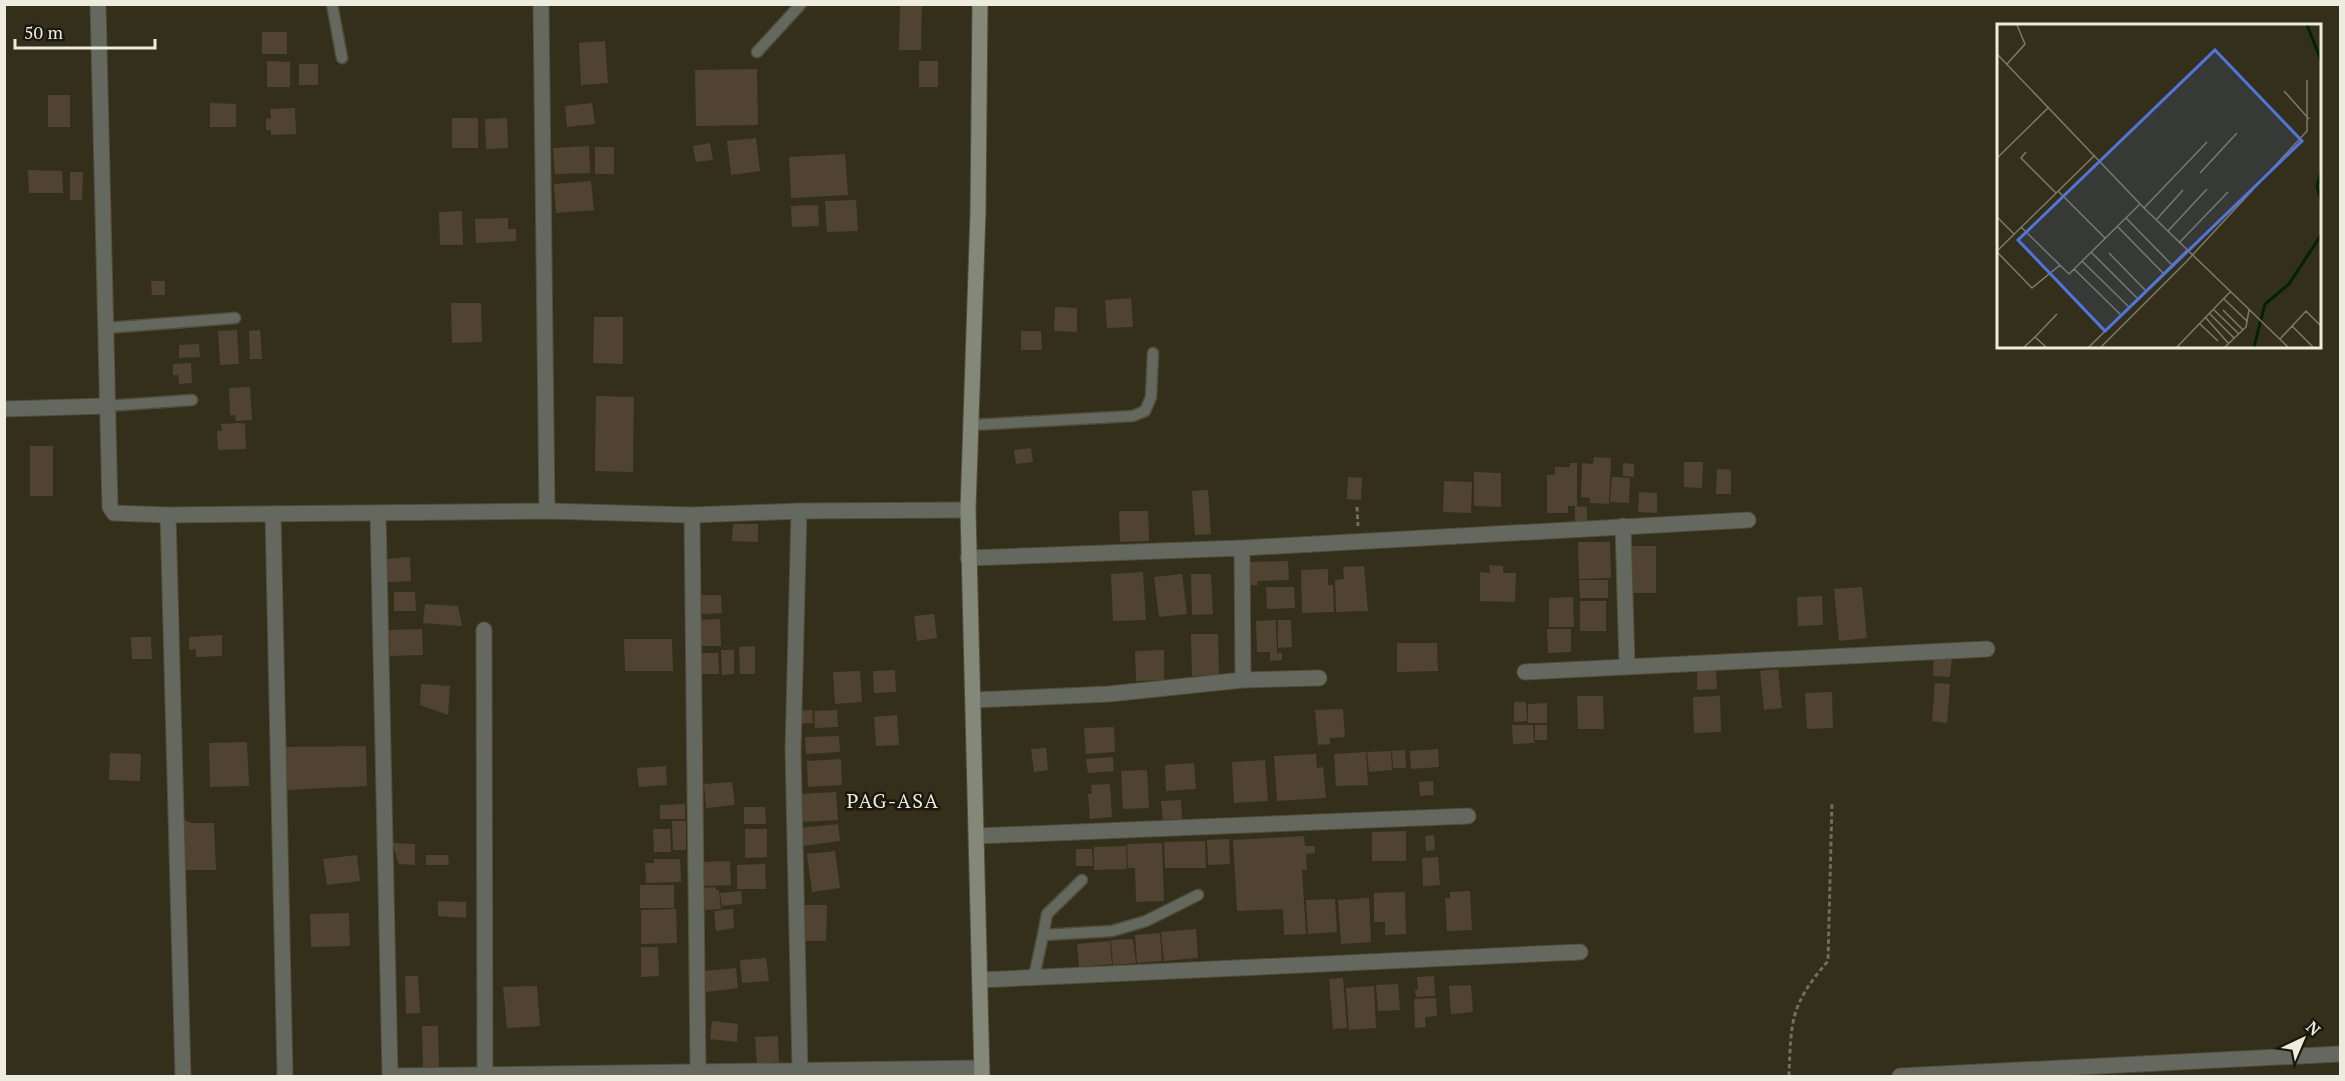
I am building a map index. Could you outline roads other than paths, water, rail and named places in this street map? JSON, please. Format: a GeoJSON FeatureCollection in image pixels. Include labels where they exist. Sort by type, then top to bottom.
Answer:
{"type":"FeatureCollection","features":[{"type":"Feature","properties":{"kind":"street"},"geometry":{"type":"LineString","coordinates":[[98,4],[110,509],[117,513],[168,515],[547,511],[692,515],[799,511],[968,510]]}},
{"type":"Feature","properties":{"kind":"street"},"geometry":{"type":"LineString","coordinates":[[541,4],[547,511]]}},
{"type":"Feature","properties":{"kind":"street"},"geometry":{"type":"LineString","coordinates":[[378,513],[391,1077],[800,1070],[982,1072],[974,700],[968,558],[978,212],[980,4]]}},
{"type":"Feature","properties":{"kind":"street"},"geometry":{"type":"LineString","coordinates":[[4,409],[106,406]]}},
{"type":"Feature","properties":{"kind":"street"},"geometry":{"type":"LineString","coordinates":[[799,511],[793,751],[800,1070]]}},
{"type":"Feature","properties":{"kind":"street"},"geometry":{"type":"LineString","coordinates":[[273,514],[285,1077]]}},
{"type":"Feature","properties":{"kind":"street"},"geometry":{"type":"LineString","coordinates":[[168,515],[183,1077]]}},
{"type":"Feature","properties":{"kind":"street"},"geometry":{"type":"LineString","coordinates":[[692,515],[698,1071]]}},
{"type":"Feature","properties":{"kind":"street"},"geometry":{"type":"LineString","coordinates":[[968,558],[1242,548],[1748,520]]}},
{"type":"Feature","properties":{"kind":"street"},"geometry":{"type":"LineString","coordinates":[[1623,526],[1627,665]]}},
{"type":"Feature","properties":{"kind":"street"},"geometry":{"type":"LineString","coordinates":[[1242,548],[1243,680]]}},
{"type":"Feature","properties":{"kind":"street"},"geometry":{"type":"LineString","coordinates":[[484,630],[485,1075]]}},
{"type":"Feature","properties":{"kind":"street"},"geometry":{"type":"LineString","coordinates":[[1525,672],[1627,665],[1987,649]]}},
{"type":"Feature","properties":{"kind":"street"},"geometry":{"type":"LineString","coordinates":[[974,700],[1109,694],[1243,680],[1319,678]]}},
{"type":"Feature","properties":{"kind":"street"},"geometry":{"type":"LineString","coordinates":[[977,837],[1468,816]]}},
{"type":"Feature","properties":{"kind":"street"},"geometry":{"type":"LineString","coordinates":[[980,980],[1580,952]]}},
{"type":"Feature","properties":{"kind":"street"},"geometry":{"type":"LineString","coordinates":[[1900,1077],[2340,1054]]}},
{"type":"Feature","properties":{"kind":"lane"},"geometry":{"type":"LineString","coordinates":[[332,4],[342,58]]}},
{"type":"Feature","properties":{"kind":"lane"},"geometry":{"type":"LineString","coordinates":[[757,52],[801,4]]}},
{"type":"Feature","properties":{"kind":"lane"},"geometry":{"type":"LineString","coordinates":[[106,328],[235,318]]}},
{"type":"Feature","properties":{"kind":"lane"},"geometry":{"type":"LineString","coordinates":[[971,425],[1133,416],[1145,411],[1151,397],[1153,353]]}},
{"type":"Feature","properties":{"kind":"lane"},"geometry":{"type":"LineString","coordinates":[[106,406],[192,400]]}},
{"type":"Feature","properties":{"kind":"lane"},"geometry":{"type":"LineString","coordinates":[[1034,977],[1047,914],[1082,880]]}},
{"type":"Feature","properties":{"kind":"lane"},"geometry":{"type":"LineString","coordinates":[[1043,935],[1112,931],[1146,921],[1198,895]]}},
{"type":"Feature","properties":{"kind":"district","name":"PAG-ASA"},"geometry":{"type":"Point","coordinates":[893,800]}}]}
